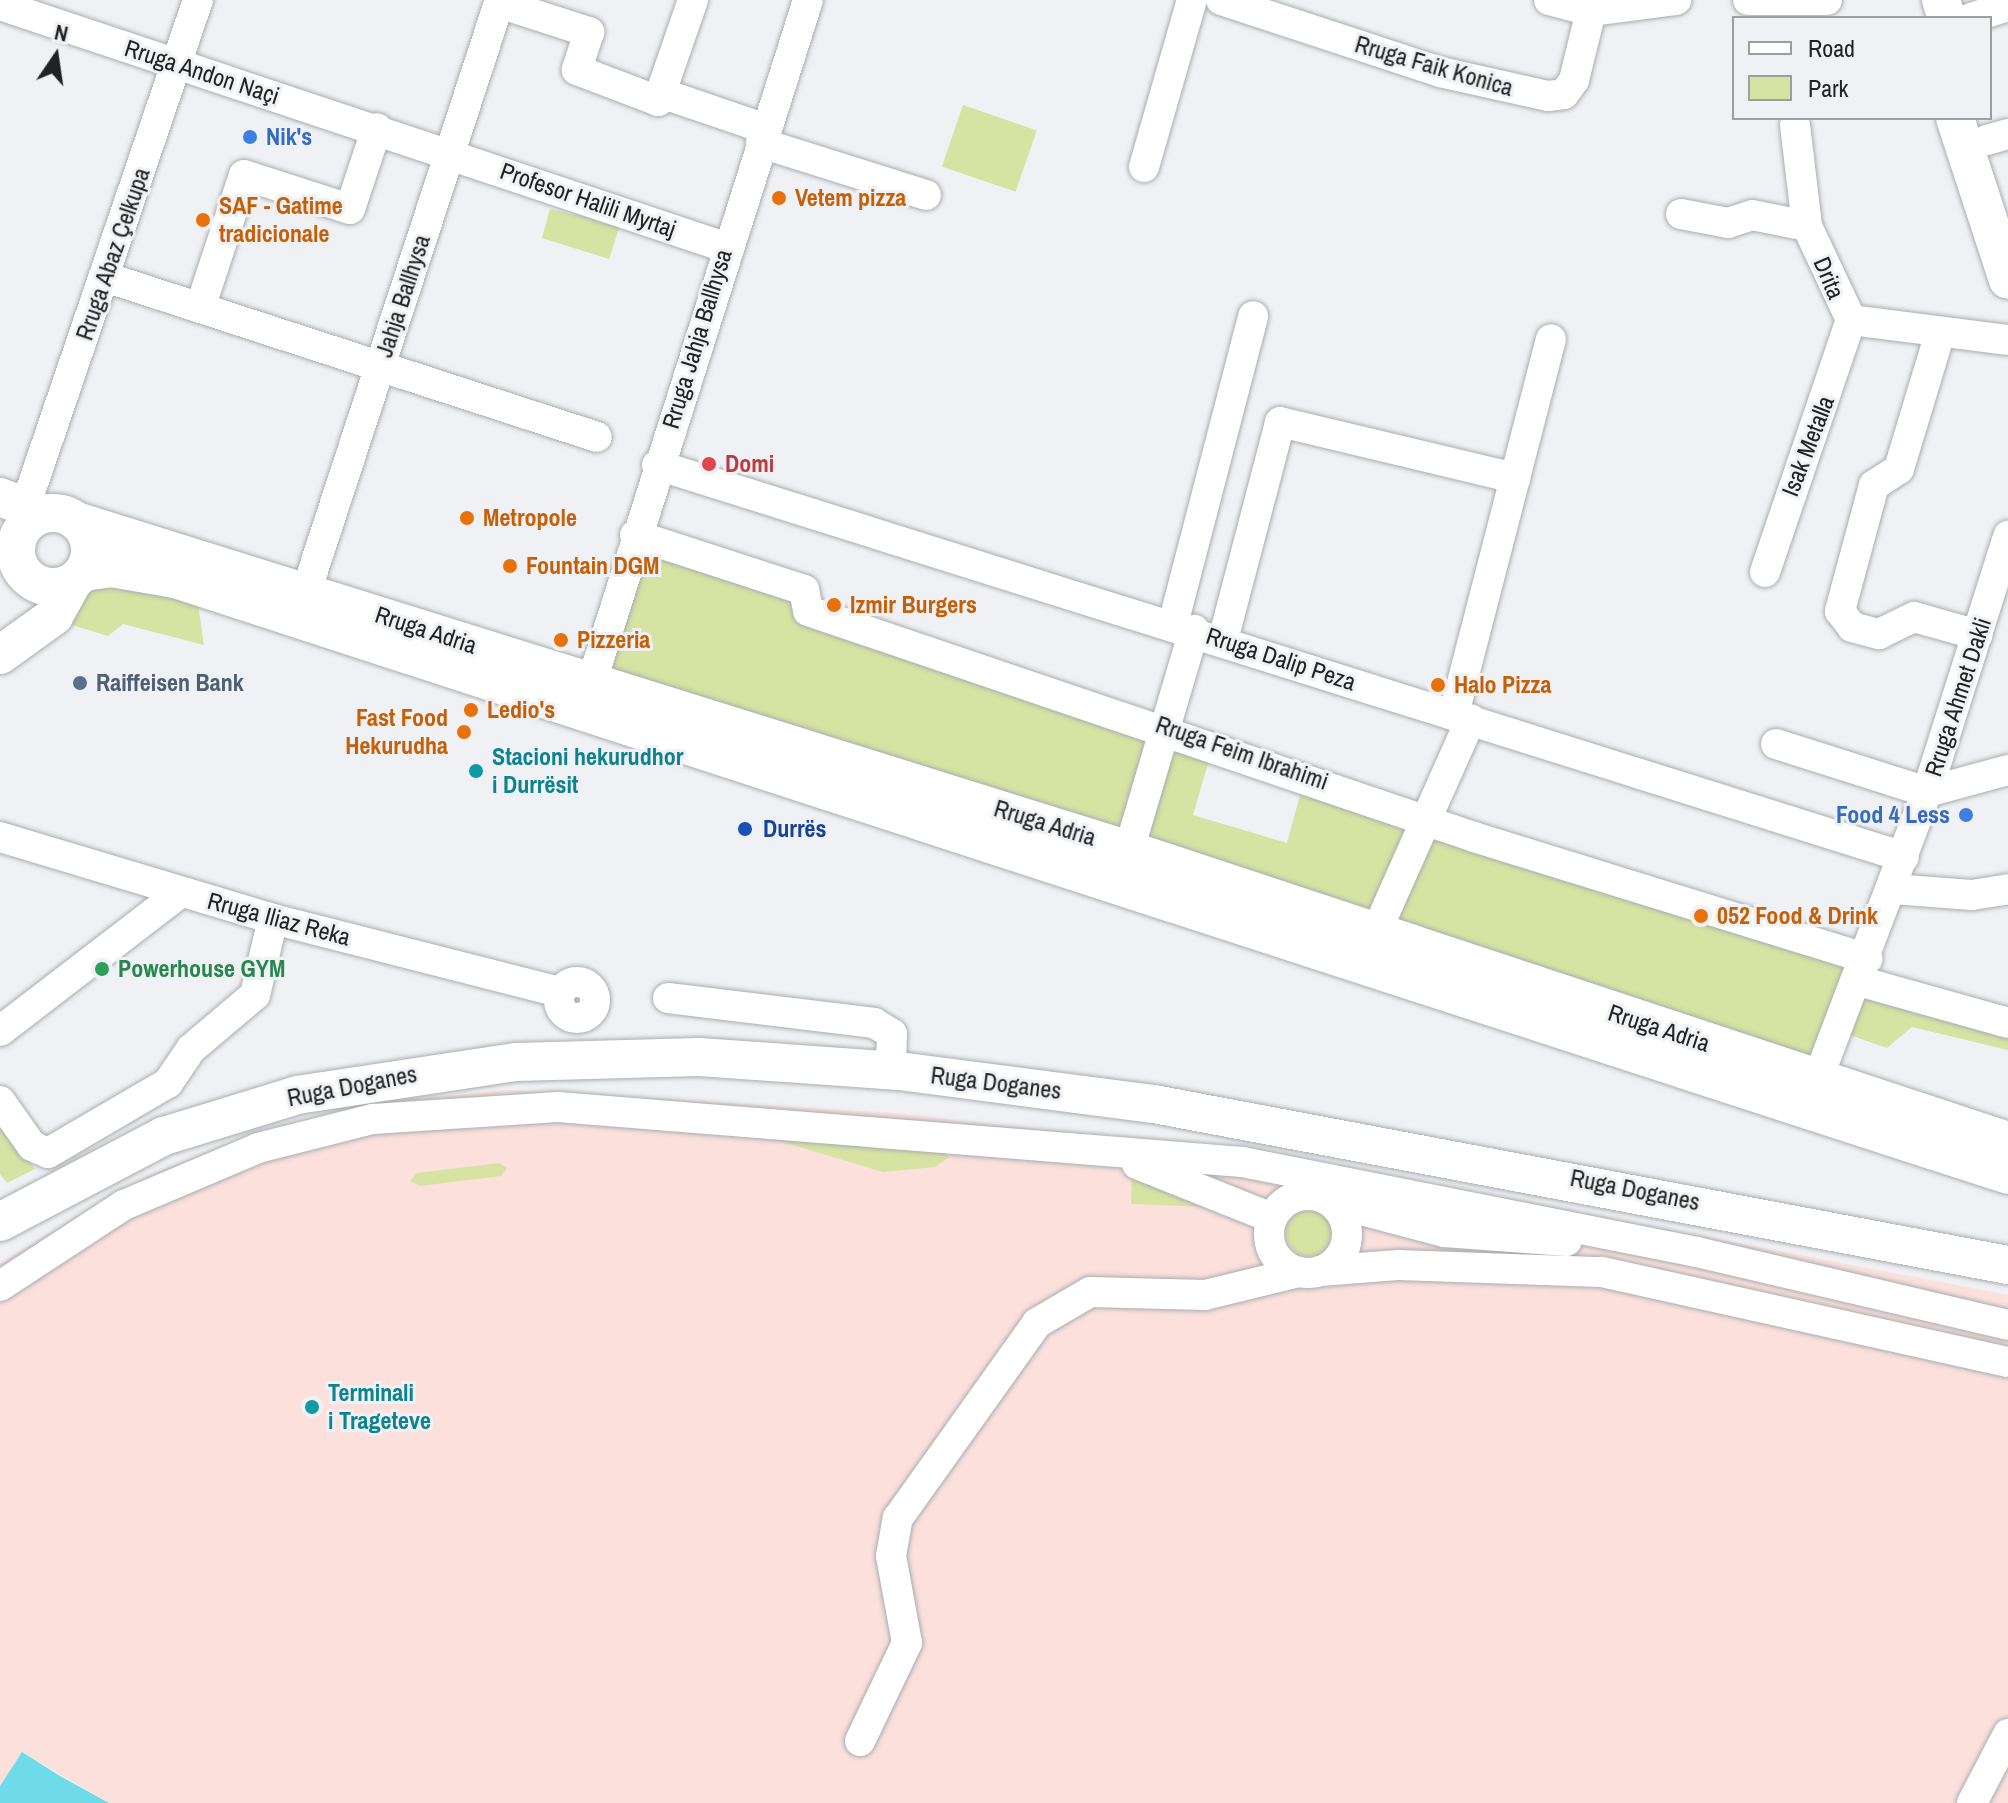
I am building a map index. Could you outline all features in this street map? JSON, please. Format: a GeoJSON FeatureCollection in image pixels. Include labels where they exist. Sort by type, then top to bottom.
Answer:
{"type":"FeatureCollection","features":[{"type":"Feature","properties":{"kind":"main road"},"geometry":{"type":"LineString","coordinates":[[1956,120],[2008,280]]}},
{"type":"Feature","properties":{"kind":"main road"},"geometry":{"type":"LineString","coordinates":[[1992,131],[2008,211]]}},
{"type":"Feature","properties":{"kind":"main road"},"geometry":{"type":"LineString","coordinates":[[0,634],[24,601],[27,516],[91,547],[79,577],[54,616],[0,655]]}},
{"type":"Feature","properties":{"kind":"main road","name":"Rruga Adria"},"geometry":{"type":"LineString","coordinates":[[27,516],[306,592],[1129,850],[1817,1081],[2008,1141]]}},
{"type":"Feature","properties":{"kind":"main road","name":"Rruga Adria"},"geometry":{"type":"LineString","coordinates":[[26,576],[49,588],[79,577],[132,570],[191,584],[2008,1175]]}},
{"type":"Feature","properties":{"kind":"main road","name":"Ruga Doganes"},"geometry":{"type":"LineString","coordinates":[[0,1222],[112,1160],[238,1110],[383,1078],[565,1059],[742,1058],[891,1071],[1358,1139],[2008,1265]]}},
{"type":"Feature","properties":{"kind":"street","name":"Rruga Abaz Çelkupa"},"geometry":{"type":"LineString","coordinates":[[27,516],[198,0]]}},
{"type":"Feature","properties":{"kind":"street"},"geometry":{"type":"LineString","coordinates":[[499,2],[589,32],[577,70],[658,101],[693,0]]}},
{"type":"Feature","properties":{"kind":"street","name":"Rruga Jahja Ballhysa"},"geometry":{"type":"LineString","coordinates":[[592,681],[725,247],[808,0]]}},
{"type":"Feature","properties":{"kind":"street"},"geometry":{"type":"LineString","coordinates":[[1144,167],[1192,0]]}},
{"type":"Feature","properties":{"kind":"street","name":"Rruga Faik Konica"},"geometry":{"type":"LineString","coordinates":[[1221,0],[1440,72],[1548,96],[1564,94],[1574,80],[1591,11]]}},
{"type":"Feature","properties":{"kind":"street"},"geometry":{"type":"LineString","coordinates":[[1549,0],[1591,11],[1676,0]]}},
{"type":"Feature","properties":{"kind":"street"},"geometry":{"type":"LineString","coordinates":[[1748,0],[1827,0]]}},
{"type":"Feature","properties":{"kind":"street","name":"Jahja Ballhysa"},"geometry":{"type":"LineString","coordinates":[[306,592],[499,2]]}},
{"type":"Feature","properties":{"kind":"street","name":"Rruga Andon Naçi"},"geometry":{"type":"LineString","coordinates":[[0,5],[450,153]]}},
{"type":"Feature","properties":{"kind":"street"},"geometry":{"type":"LineString","coordinates":[[1977,16],[2008,6]]}},
{"type":"Feature","properties":{"kind":"street"},"geometry":{"type":"LineString","coordinates":[[661,93],[764,136],[926,195]]}},
{"type":"Feature","properties":{"kind":"street","name":"Drita"},"geometry":{"type":"LineString","coordinates":[[1795,125],[1807,226],[1851,320],[2008,340]]}},
{"type":"Feature","properties":{"kind":"street"},"geometry":{"type":"LineString","coordinates":[[200,308],[244,175],[350,209],[377,128]]}},
{"type":"Feature","properties":{"kind":"street","name":"Profesor Halili Myrtaj"},"geometry":{"type":"LineString","coordinates":[[450,153],[725,247]]}},
{"type":"Feature","properties":{"kind":"street"},"geometry":{"type":"LineString","coordinates":[[1681,214],[1728,223],[1752,215],[1807,226]]}},
{"type":"Feature","properties":{"kind":"street"},"geometry":{"type":"LineString","coordinates":[[105,277],[597,437]]}},
{"type":"Feature","properties":{"kind":"street"},"geometry":{"type":"LineString","coordinates":[[1134,833],[1164,727],[1183,627],[1253,316]]}},
{"type":"Feature","properties":{"kind":"street","name":"Isak Metalla"},"geometry":{"type":"LineString","coordinates":[[1765,572],[1851,320]]}},
{"type":"Feature","properties":{"kind":"street"},"geometry":{"type":"LineString","coordinates":[[1940,333],[1899,469],[1874,485],[1840,611],[1852,627],[1879,634],[1914,617],[1978,635]]}},
{"type":"Feature","properties":{"kind":"street"},"geometry":{"type":"LineString","coordinates":[[1385,912],[1429,817],[1463,717],[1515,478],[1551,339]]}},
{"type":"Feature","properties":{"kind":"street"},"geometry":{"type":"LineString","coordinates":[[1223,640],[1280,422],[1515,478]]}},
{"type":"Feature","properties":{"kind":"street","name":"Rruga Dalip Peza"},"geometry":{"type":"LineString","coordinates":[[657,465],[1183,627],[1904,857]]}},
{"type":"Feature","properties":{"kind":"street","name":"Rruga Feim Ibrahimi"},"geometry":{"type":"LineString","coordinates":[[635,535],[804,590],[808,611],[1429,817],[2008,1023]]}},
{"type":"Feature","properties":{"kind":"street","name":"Rruga Ahmet Dakli"},"geometry":{"type":"LineString","coordinates":[[1817,1081],[1863,970],[1927,792],[2008,536]]}},
{"type":"Feature","properties":{"kind":"street"},"geometry":{"type":"LineString","coordinates":[[1776,744],[1927,792],[2008,770]]}},
{"type":"Feature","properties":{"kind":"street","name":"Rruga Iliaz Reka"},"geometry":{"type":"LineString","coordinates":[[0,837],[569,1009],[565,1059]]}},
{"type":"Feature","properties":{"kind":"street"},"geometry":{"type":"LineString","coordinates":[[1892,889],[1972,895],[2008,889]]}},
{"type":"Feature","properties":{"kind":"street"},"geometry":{"type":"LineString","coordinates":[[0,1031],[181,892]]}},
{"type":"Feature","properties":{"kind":"street"},"geometry":{"type":"LineString","coordinates":[[0,1101],[32,1146],[56,1152],[168,1083],[191,1049],[255,995],[273,919]]}},
{"type":"Feature","properties":{"kind":"street"},"geometry":{"type":"LineString","coordinates":[[668,998],[874,1023],[892,1034],[891,1071]]}},
{"type":"Feature","properties":{"kind":"street"},"geometry":{"type":"LineString","coordinates":[[0,1286],[124,1205],[208,1166],[318,1132],[422,1112],[492,1106],[635,1111],[1293,1170],[1697,1252],[2008,1325]]}},
{"type":"Feature","properties":{"kind":"street"},"geometry":{"type":"LineString","coordinates":[[1081,1149],[1194,1181],[1272,1218]]}},
{"type":"Feature","properties":{"kind":"street"},"geometry":{"type":"LineString","coordinates":[[1293,1170],[1344,1219],[1347,1240],[1310,1272]]}},
{"type":"Feature","properties":{"kind":"street"},"geometry":{"type":"LineString","coordinates":[[1310,1272],[1272,1250],[1272,1218],[1290,1199],[1322,1199],[1444,1232],[1697,1252]]}},
{"type":"Feature","properties":{"kind":"street"},"geometry":{"type":"LineString","coordinates":[[860,1741],[907,1643],[891,1556],[898,1518],[1037,1323],[1090,1292],[1205,1295],[1310,1272],[1398,1265],[1602,1272],[2008,1362]]}},
{"type":"Feature","properties":{"kind":"street"},"geometry":{"type":"LineString","coordinates":[[1972,1803],[2008,1734]]}},
{"type":"Feature","properties":{"kind":"shaded area"},"geometry":{"type":"Polygon","coordinates":[[[506,1090],[895,1113],[1301,1159],[2008,1295],[2008,1803],[109,1803],[22,1752],[0,1786],[0,1263],[145,1177],[262,1132],[385,1102],[506,1090]]]}},
{"type":"Feature","properties":{"kind":"green space"},"geometry":{"type":"Polygon","coordinates":[[[963,105],[1037,130],[1016,192],[942,166],[963,105]]]}},
{"type":"Feature","properties":{"kind":"green space"},"geometry":{"type":"Polygon","coordinates":[[[550,209],[620,225],[609,259],[542,238],[550,209]]]}},
{"type":"Feature","properties":{"kind":"green space"},"geometry":{"type":"Polygon","coordinates":[[[641,546],[1211,753],[1193,815],[1287,843],[1303,784],[1859,962],[1814,1074],[603,676],[641,546]]]}},
{"type":"Feature","properties":{"kind":"green space"},"geometry":{"type":"Polygon","coordinates":[[[107,576],[198,604],[204,645],[123,624],[108,636],[72,625],[65,612],[84,586],[107,576]]]}},
{"type":"Feature","properties":{"kind":"green space"},"geometry":{"type":"Polygon","coordinates":[[[1862,989],[2008,1030],[2008,1050],[1912,1027],[1887,1048],[1847,1034],[1862,989]]]}},
{"type":"Feature","properties":{"kind":"green space"},"geometry":{"type":"Polygon","coordinates":[[[0,1119],[35,1169],[7,1183],[0,1174],[0,1119]]]}},
{"type":"Feature","properties":{"kind":"green space"},"geometry":{"type":"Polygon","coordinates":[[[766,1137],[946,1152],[949,1157],[935,1167],[883,1172],[766,1137]]]}},
{"type":"Feature","properties":{"kind":"green space"},"geometry":{"type":"Polygon","coordinates":[[[499,1163],[507,1168],[501,1176],[420,1186],[410,1181],[417,1173],[499,1163]]]}},
{"type":"Feature","properties":{"kind":"green space"},"geometry":{"type":"Polygon","coordinates":[[[1132,1173],[1208,1207],[1131,1204],[1132,1173]]]}},
{"type":"Feature","properties":{"kind":"green space"},"geometry":{"type":"Polygon","coordinates":[[[1309,1210],[1325,1217],[1332,1233],[1325,1249],[1309,1256],[1293,1249],[1286,1233],[1293,1217],[1309,1210]]]}},
{"type":"Feature","properties":{"kind":"water"},"geometry":{"type":"Polygon","coordinates":[[[22,1752],[109,1803],[0,1803],[0,1786],[22,1752]]]}},
{"type":"Feature","properties":{"kind":"place","name":"Nik's"},"geometry":{"type":"Point","coordinates":[250,137]}},
{"type":"Feature","properties":{"kind":"place","name":"Vetem pizza"},"geometry":{"type":"Point","coordinates":[779,198]}},
{"type":"Feature","properties":{"kind":"place","name":"SAF - Gatime tradicionale"},"geometry":{"type":"Point","coordinates":[203,220]}},
{"type":"Feature","properties":{"kind":"place","name":"Domi"},"geometry":{"type":"Point","coordinates":[709,464]}},
{"type":"Feature","properties":{"kind":"place","name":"Metropole"},"geometry":{"type":"Point","coordinates":[467,518]}},
{"type":"Feature","properties":{"kind":"place","name":"Fountain DGM"},"geometry":{"type":"Point","coordinates":[510,566]}},
{"type":"Feature","properties":{"kind":"place","name":"Izmir Burgers"},"geometry":{"type":"Point","coordinates":[834,605]}},
{"type":"Feature","properties":{"kind":"place","name":"Pizzeria"},"geometry":{"type":"Point","coordinates":[561,640]}},
{"type":"Feature","properties":{"kind":"place","name":"Raiffeisen Bank"},"geometry":{"type":"Point","coordinates":[80,683]}},
{"type":"Feature","properties":{"kind":"place","name":"Halo Pizza"},"geometry":{"type":"Point","coordinates":[1438,685]}},
{"type":"Feature","properties":{"kind":"place","name":"Ledio's"},"geometry":{"type":"Point","coordinates":[471,710]}},
{"type":"Feature","properties":{"kind":"place","name":"Fast Food Hekurudha"},"geometry":{"type":"Point","coordinates":[464,732]}},
{"type":"Feature","properties":{"kind":"place","name":"Stacioni hekurudhor i Durrësit"},"geometry":{"type":"Point","coordinates":[476,771]}},
{"type":"Feature","properties":{"kind":"place","name":"Food 4 Less"},"geometry":{"type":"Point","coordinates":[1966,815]}},
{"type":"Feature","properties":{"kind":"place","name":"Durrës"},"geometry":{"type":"Point","coordinates":[745,829]}},
{"type":"Feature","properties":{"kind":"place","name":"052 Food & Drink"},"geometry":{"type":"Point","coordinates":[1701,916]}},
{"type":"Feature","properties":{"kind":"place","name":"Powerhouse GYM"},"geometry":{"type":"Point","coordinates":[102,969]}},
{"type":"Feature","properties":{"kind":"place","name":"Terminali i Trageteve"},"geometry":{"type":"Point","coordinates":[312,1407]}}]}
